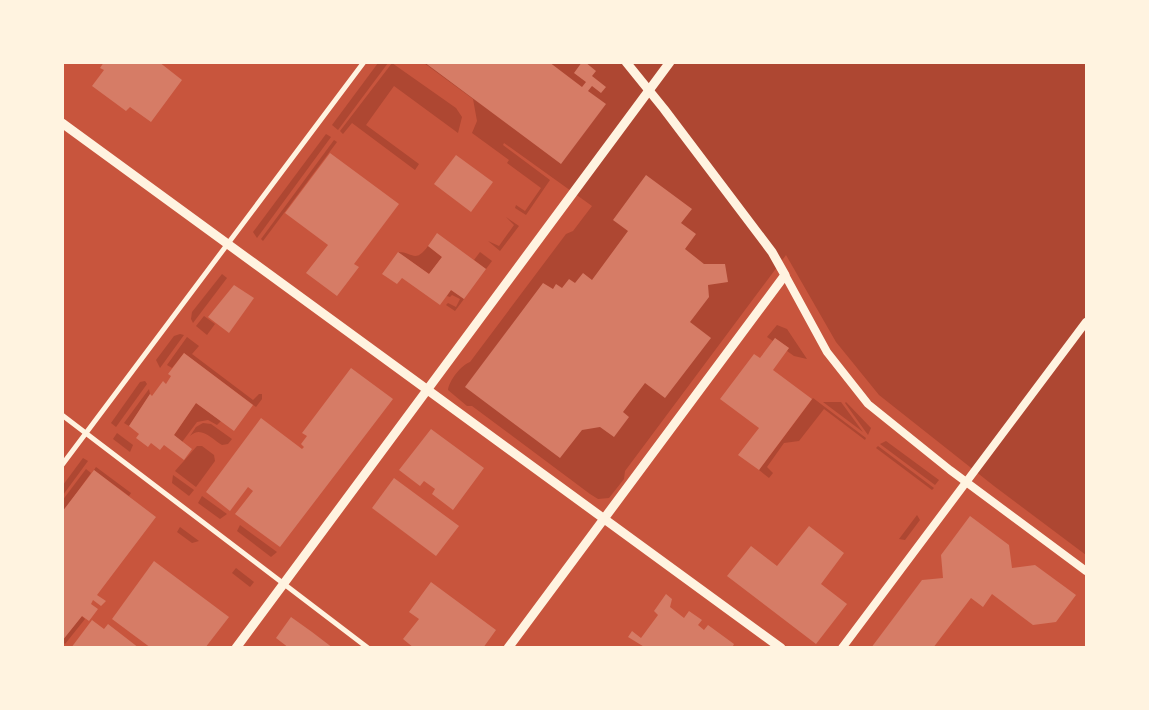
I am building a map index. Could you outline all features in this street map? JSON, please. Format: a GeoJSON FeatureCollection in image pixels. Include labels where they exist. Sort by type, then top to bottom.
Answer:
{"type":"FeatureCollection","features":[{"type":"Feature","properties":{"kind":"main road"},"geometry":{"type":"LineString","coordinates":[[508,648],[785,276],[772,252],[626,62]]}},
{"type":"Feature","properties":{"kind":"main road"},"geometry":{"type":"LineString","coordinates":[[236,648],[670,62]]}},
{"type":"Feature","properties":{"kind":"main road"},"geometry":{"type":"LineString","coordinates":[[62,123],[780,648]]}},
{"type":"Feature","properties":{"kind":"street"},"geometry":{"type":"LineString","coordinates":[[62,465],[364,62]]}},
{"type":"Feature","properties":{"kind":"street"},"geometry":{"type":"LineString","coordinates":[[785,276],[827,352],[868,404],[967,482],[1086,571]]}},
{"type":"Feature","properties":{"kind":"street"},"geometry":{"type":"LineString","coordinates":[[842,648],[1086,322]]}},
{"type":"Feature","properties":{"kind":"street"},"geometry":{"type":"LineString","coordinates":[[62,415],[368,648]]}},
{"type":"Feature","properties":{"kind":"shaded area"},"geometry":{"type":"Polygon","coordinates":[[[378,63],[388,63],[338,130],[332,125],[378,63]]]}},
{"type":"Feature","properties":{"kind":"shaded area"},"geometry":{"type":"Polygon","coordinates":[[[392,63],[456,108],[462,117],[458,133],[394,86],[366,125],[419,164],[415,170],[352,123],[343,134],[340,131],[392,63]]]}},
{"type":"Feature","properties":{"kind":"shaded area"},"geometry":{"type":"Polygon","coordinates":[[[424,63],[1086,63],[1086,555],[994,486],[879,395],[836,342],[786,255],[625,471],[624,479],[609,498],[598,499],[590,494],[472,406],[467,406],[448,390],[453,378],[463,366],[470,362],[566,234],[573,231],[592,206],[504,143],[503,145],[550,180],[526,215],[515,208],[516,205],[525,211],[541,188],[507,163],[509,160],[472,133],[477,121],[473,99],[424,63]]]}},
{"type":"Feature","properties":{"kind":"shaded area"},"geometry":{"type":"Polygon","coordinates":[[[326,134],[331,137],[257,238],[253,232],[326,134]]]}},
{"type":"Feature","properties":{"kind":"shaded area"},"geometry":{"type":"Polygon","coordinates":[[[334,140],[337,142],[263,241],[261,239],[334,140]]]}},
{"type":"Feature","properties":{"kind":"shaded area"},"geometry":{"type":"Polygon","coordinates":[[[506,217],[519,226],[500,251],[488,241],[499,246],[514,225],[506,217]]]}},
{"type":"Feature","properties":{"kind":"shaded area"},"geometry":{"type":"Polygon","coordinates":[[[428,246],[442,257],[429,274],[398,252],[417,256],[428,246]]]}},
{"type":"Feature","properties":{"kind":"shaded area"},"geometry":{"type":"Polygon","coordinates":[[[480,252],[492,261],[486,269],[474,260],[480,252]]]}},
{"type":"Feature","properties":{"kind":"shaded area"},"geometry":{"type":"Polygon","coordinates":[[[222,274],[227,278],[193,323],[191,319],[192,312],[222,274]]]}},
{"type":"Feature","properties":{"kind":"shaded area"},"geometry":{"type":"Polygon","coordinates":[[[451,290],[464,299],[455,311],[446,305],[448,303],[456,307],[460,299],[452,295],[450,297],[447,296],[451,290]]]}},
{"type":"Feature","properties":{"kind":"shaded area"},"geometry":{"type":"Polygon","coordinates":[[[204,316],[215,324],[207,335],[196,326],[204,316]]]}},
{"type":"Feature","properties":{"kind":"shaded area"},"geometry":{"type":"Polygon","coordinates":[[[777,325],[787,329],[807,359],[794,356],[787,351],[789,348],[775,338],[773,341],[767,337],[777,325]]]}},
{"type":"Feature","properties":{"kind":"shaded area"},"geometry":{"type":"Polygon","coordinates":[[[184,335],[160,368],[156,360],[174,336],[184,335]]]}},
{"type":"Feature","properties":{"kind":"shaded area"},"geometry":{"type":"Polygon","coordinates":[[[187,337],[199,346],[192,354],[253,400],[259,394],[262,394],[262,399],[256,407],[184,353],[172,368],[167,365],[187,337]]]}},
{"type":"Feature","properties":{"kind":"shaded area"},"geometry":{"type":"Polygon","coordinates":[[[145,381],[147,384],[116,427],[111,423],[140,382],[145,381]]]}},
{"type":"Feature","properties":{"kind":"shaded area"},"geometry":{"type":"Polygon","coordinates":[[[149,389],[150,394],[129,426],[124,423],[149,389]]]}},
{"type":"Feature","properties":{"kind":"shaded area"},"geometry":{"type":"Polygon","coordinates":[[[813,398],[866,438],[865,440],[824,409],[799,441],[784,443],[767,467],[773,473],[769,478],[759,470],[813,398]]]}},
{"type":"Feature","properties":{"kind":"shaded area"},"geometry":{"type":"Polygon","coordinates":[[[823,402],[841,402],[863,432],[823,402]]]}},
{"type":"Feature","properties":{"kind":"shaded area"},"geometry":{"type":"Polygon","coordinates":[[[196,403],[221,421],[217,425],[208,420],[197,422],[182,442],[174,435],[196,403]]]}},
{"type":"Feature","properties":{"kind":"shaded area"},"geometry":{"type":"Polygon","coordinates":[[[845,403],[871,428],[868,435],[845,403]]]}},
{"type":"Feature","properties":{"kind":"shaded area"},"geometry":{"type":"Polygon","coordinates":[[[203,423],[211,424],[232,439],[228,444],[222,445],[202,432],[194,433],[190,436],[196,427],[203,423]]]}},
{"type":"Feature","properties":{"kind":"shaded area"},"geometry":{"type":"Polygon","coordinates":[[[117,433],[133,445],[130,452],[113,439],[117,433]]]}},
{"type":"Feature","properties":{"kind":"shaded area"},"geometry":{"type":"Polygon","coordinates":[[[886,441],[939,480],[935,485],[880,444],[886,441]]]}},
{"type":"Feature","properties":{"kind":"shaded area"},"geometry":{"type":"Polygon","coordinates":[[[197,446],[202,446],[214,455],[215,461],[196,487],[175,471],[197,446]]]}},
{"type":"Feature","properties":{"kind":"shaded area"},"geometry":{"type":"Polygon","coordinates":[[[878,446],[934,488],[932,490],[876,448],[878,446]]]}},
{"type":"Feature","properties":{"kind":"shaded area"},"geometry":{"type":"Polygon","coordinates":[[[83,458],[88,461],[63,495],[63,485],[83,458]]]}},
{"type":"Feature","properties":{"kind":"shaded area"},"geometry":{"type":"Polygon","coordinates":[[[96,467],[131,493],[129,496],[94,470],[96,467]]]}},
{"type":"Feature","properties":{"kind":"shaded area"},"geometry":{"type":"Polygon","coordinates":[[[86,469],[91,473],[63,512],[62,501],[86,469]]]}},
{"type":"Feature","properties":{"kind":"shaded area"},"geometry":{"type":"Polygon","coordinates":[[[173,475],[194,490],[189,496],[172,483],[173,475]]]}},
{"type":"Feature","properties":{"kind":"shaded area"},"geometry":{"type":"Polygon","coordinates":[[[202,496],[227,514],[220,519],[198,503],[202,496]]]}},
{"type":"Feature","properties":{"kind":"shaded area"},"geometry":{"type":"Polygon","coordinates":[[[917,515],[920,520],[905,540],[899,539],[917,515]]]}},
{"type":"Feature","properties":{"kind":"shaded area"},"geometry":{"type":"Polygon","coordinates":[[[240,525],[277,552],[271,557],[237,531],[240,525]]]}},
{"type":"Feature","properties":{"kind":"shaded area"},"geometry":{"type":"Polygon","coordinates":[[[180,527],[199,541],[192,543],[177,532],[180,527]]]}},
{"type":"Feature","properties":{"kind":"shaded area"},"geometry":{"type":"Polygon","coordinates":[[[236,568],[254,582],[250,587],[232,573],[236,568]]]}},
{"type":"Feature","properties":{"kind":"shaded area"},"geometry":{"type":"Polygon","coordinates":[[[82,616],[85,619],[65,644],[62,641],[82,616]]]}},
{"type":"Feature","properties":{"kind":"building"},"geometry":{"type":"Polygon","coordinates":[[[104,62],[159,62],[182,80],[151,122],[130,107],[126,111],[92,86],[104,70],[100,68],[104,62]]]}},
{"type":"Feature","properties":{"kind":"building"},"geometry":{"type":"Polygon","coordinates":[[[424,62],[549,62],[582,87],[586,82],[574,73],[582,62],[585,62],[596,71],[592,76],[606,87],[601,93],[592,86],[588,91],[606,104],[561,164],[424,62]]]}},
{"type":"Feature","properties":{"kind":"building"},"geometry":{"type":"Polygon","coordinates":[[[330,153],[399,204],[354,264],[359,267],[337,296],[306,273],[328,245],[285,213],[330,153]]]}},
{"type":"Feature","properties":{"kind":"building"},"geometry":{"type":"Polygon","coordinates":[[[456,155],[493,182],[471,212],[434,184],[456,155]]]}},
{"type":"Feature","properties":{"kind":"building"},"geometry":{"type":"Polygon","coordinates":[[[646,175],[692,209],[681,223],[696,234],[685,249],[704,264],[725,264],[728,282],[708,285],[709,297],[690,322],[711,338],[665,398],[645,383],[623,412],[629,417],[614,437],[600,427],[582,430],[560,458],[465,387],[543,283],[553,289],[556,284],[562,288],[569,279],[575,283],[583,273],[592,280],[628,231],[613,220],[646,175]]]}},
{"type":"Feature","properties":{"kind":"building"},"geometry":{"type":"Polygon","coordinates":[[[437,233],[486,269],[464,299],[451,290],[440,305],[402,278],[397,284],[382,274],[398,252],[429,274],[442,257],[428,246],[437,233]]]}},
{"type":"Feature","properties":{"kind":"building"},"geometry":{"type":"Polygon","coordinates":[[[234,285],[254,298],[229,333],[208,317],[234,285]]]}},
{"type":"Feature","properties":{"kind":"building"},"geometry":{"type":"Polygon","coordinates":[[[775,338],[789,348],[773,370],[812,399],[759,470],[738,455],[759,428],[720,399],[754,354],[760,358],[775,338]]]}},
{"type":"Feature","properties":{"kind":"building"},"geometry":{"type":"Polygon","coordinates":[[[184,353],[253,405],[234,431],[196,403],[174,435],[192,449],[184,460],[164,445],[160,450],[151,443],[148,447],[136,438],[139,434],[129,426],[150,394],[152,396],[163,381],[166,384],[171,376],[168,374],[184,353]]]}},
{"type":"Feature","properties":{"kind":"building"},"geometry":{"type":"Polygon","coordinates":[[[351,368],[393,399],[280,547],[235,514],[253,491],[248,487],[230,511],[206,492],[261,418],[302,449],[304,447],[301,444],[307,436],[302,433],[351,368]]]}},
{"type":"Feature","properties":{"kind":"building"},"geometry":{"type":"Polygon","coordinates":[[[431,429],[484,468],[453,510],[432,494],[435,489],[424,481],[420,486],[399,470],[431,429]]]}},
{"type":"Feature","properties":{"kind":"building"},"geometry":{"type":"Polygon","coordinates":[[[94,470],[156,517],[97,595],[106,601],[101,606],[93,600],[91,604],[98,609],[89,621],[82,616],[62,641],[62,512],[94,470]]]}},
{"type":"Feature","properties":{"kind":"building"},"geometry":{"type":"Polygon","coordinates":[[[394,478],[459,526],[436,556],[372,508],[394,478]]]}},
{"type":"Feature","properties":{"kind":"building"},"geometry":{"type":"Polygon","coordinates":[[[970,516],[1009,545],[1012,568],[1035,565],[1076,595],[1056,622],[1033,625],[992,594],[983,607],[971,598],[933,648],[871,648],[922,580],[943,578],[941,555],[970,516]]]}},
{"type":"Feature","properties":{"kind":"building"},"geometry":{"type":"Polygon","coordinates":[[[809,526],[844,553],[821,584],[847,604],[816,644],[727,576],[751,546],[777,566],[809,526]]]}},
{"type":"Feature","properties":{"kind":"building"},"geometry":{"type":"Polygon","coordinates":[[[154,561],[229,617],[205,648],[151,648],[112,619],[154,561]]]}},
{"type":"Feature","properties":{"kind":"building"},"geometry":{"type":"Polygon","coordinates":[[[431,582],[496,630],[483,648],[414,648],[403,639],[419,619],[409,612],[431,582]]]}},
{"type":"Feature","properties":{"kind":"building"},"geometry":{"type":"Polygon","coordinates":[[[666,594],[672,599],[670,607],[684,618],[689,611],[702,620],[698,625],[704,630],[708,625],[734,644],[732,648],[646,648],[628,637],[632,631],[641,638],[658,615],[654,611],[666,594]]]}},
{"type":"Feature","properties":{"kind":"building"},"geometry":{"type":"Polygon","coordinates":[[[291,617],[333,648],[289,648],[276,638],[291,617]]]}},
{"type":"Feature","properties":{"kind":"building"},"geometry":{"type":"Polygon","coordinates":[[[92,620],[104,629],[108,624],[139,648],[71,648],[92,620]]]}}]}
